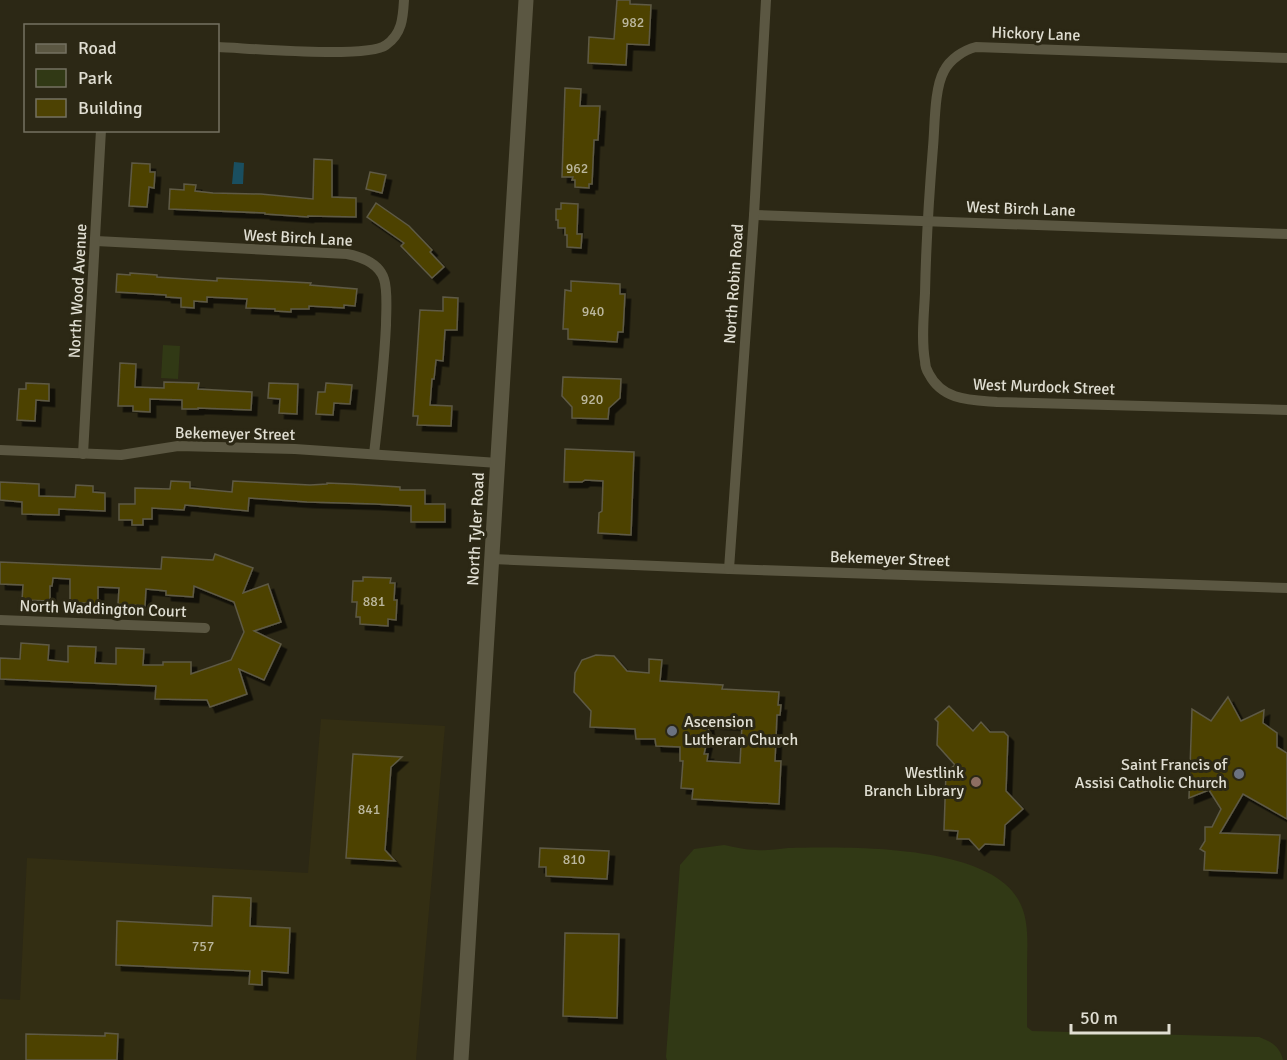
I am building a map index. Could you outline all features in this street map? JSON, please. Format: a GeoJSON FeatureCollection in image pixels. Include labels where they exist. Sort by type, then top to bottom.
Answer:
{"type":"FeatureCollection","features":[{"type":"Feature","properties":{"kind":"main road","name":"North Tyler Road"},"geometry":{"type":"LineString","coordinates":[[461,1060],[526,0]]}},
{"type":"Feature","properties":{"kind":"street"},"geometry":{"type":"LineString","coordinates":[[219,47],[300,51],[378,49],[396,35],[402,23],[404,0]]}},
{"type":"Feature","properties":{"kind":"street","name":"North Robin Road"},"geometry":{"type":"LineString","coordinates":[[729,569],[754,215],[766,0]]}},
{"type":"Feature","properties":{"kind":"street","name":"Hickory Lane"},"geometry":{"type":"LineString","coordinates":[[927,220],[939,84],[944,70],[967,49],[988,47],[1287,58]]}},
{"type":"Feature","properties":{"kind":"street","name":"North Wood Avenue"},"geometry":{"type":"LineString","coordinates":[[83,454],[102,132]]}},
{"type":"Feature","properties":{"kind":"street","name":"West Birch Lane"},"geometry":{"type":"LineString","coordinates":[[754,215],[1287,234]]}},
{"type":"Feature","properties":{"kind":"street","name":"West Murdock Street"},"geometry":{"type":"LineString","coordinates":[[927,220],[925,363],[929,376],[941,389],[958,399],[1287,410]]}},
{"type":"Feature","properties":{"kind":"street","name":"West Birch Lane"},"geometry":{"type":"LineString","coordinates":[[96,241],[347,254],[360,256],[374,265],[384,278],[386,303],[384,359],[374,454]]}},
{"type":"Feature","properties":{"kind":"street","name":"Bekemeyer Street"},"geometry":{"type":"LineString","coordinates":[[0,450],[121,455],[178,446],[295,449],[498,463]]}},
{"type":"Feature","properties":{"kind":"street","name":"Bekemeyer Street"},"geometry":{"type":"LineString","coordinates":[[492,559],[1287,588]]}},
{"type":"Feature","properties":{"kind":"street","name":"North Waddington Court"},"geometry":{"type":"LineString","coordinates":[[0,620],[205,628]]}},
{"type":"Feature","properties":{"kind":"shaded area"},"geometry":{"type":"Polygon","coordinates":[[[321,719],[445,726],[416,1060],[0,1060],[0,999],[20,1000],[27,858],[308,873],[321,719]]]}},
{"type":"Feature","properties":{"kind":"green space"},"geometry":{"type":"Polygon","coordinates":[[[163,345],[180,346],[178,379],[161,378],[163,345]]]}},
{"type":"Feature","properties":{"kind":"green space"},"geometry":{"type":"Polygon","coordinates":[[[724,845],[760,850],[844,848],[913,852],[947,858],[978,868],[1003,882],[1023,909],[1027,934],[1027,1027],[1032,1031],[1259,1037],[1275,1046],[1283,1060],[667,1060],[680,865],[694,849],[724,845]]]}},
{"type":"Feature","properties":{"kind":"water"},"geometry":{"type":"Polygon","coordinates":[[[234,162],[244,163],[243,184],[232,184],[234,162]]]}},
{"type":"Feature","properties":{"kind":"building"},"geometry":{"type":"Polygon","coordinates":[[[617,0],[630,0],[630,4],[651,5],[649,45],[627,44],[626,65],[588,63],[589,37],[614,39],[617,0]]]}},
{"type":"Feature","properties":{"kind":"building"},"geometry":{"type":"Polygon","coordinates":[[[565,88],[581,89],[580,106],[600,106],[598,140],[594,140],[592,184],[589,184],[589,188],[575,187],[573,177],[562,177],[565,88]]]}},
{"type":"Feature","properties":{"kind":"building"},"geometry":{"type":"Polygon","coordinates":[[[314,159],[332,160],[332,197],[356,198],[356,217],[308,217],[169,209],[170,189],[184,190],[184,184],[196,185],[195,191],[313,199],[314,159]]]}},
{"type":"Feature","properties":{"kind":"building"},"geometry":{"type":"Polygon","coordinates":[[[132,163],[150,164],[150,172],[155,172],[154,188],[149,187],[147,207],[129,206],[132,163]]]}},
{"type":"Feature","properties":{"kind":"building"},"geometry":{"type":"Polygon","coordinates":[[[370,172],[386,175],[382,193],[366,189],[370,172]]]}},
{"type":"Feature","properties":{"kind":"building"},"geometry":{"type":"Polygon","coordinates":[[[376,203],[409,226],[432,250],[430,252],[444,267],[432,278],[401,246],[404,243],[367,217],[376,203]]]}},
{"type":"Feature","properties":{"kind":"building"},"geometry":{"type":"Polygon","coordinates":[[[561,203],[578,204],[577,234],[582,234],[581,248],[567,247],[565,228],[558,228],[556,209],[561,209],[561,203]]]}},
{"type":"Feature","properties":{"kind":"building"},"geometry":{"type":"Polygon","coordinates":[[[130,273],[217,281],[217,278],[311,283],[310,285],[357,289],[355,306],[344,305],[344,308],[309,306],[309,309],[291,309],[291,312],[275,311],[275,309],[246,308],[247,299],[207,297],[207,302],[194,301],[194,308],[181,307],[181,298],[116,292],[117,274],[130,275],[130,273]]]}},
{"type":"Feature","properties":{"kind":"building"},"geometry":{"type":"Polygon","coordinates":[[[571,281],[620,284],[620,294],[625,294],[623,332],[618,332],[617,342],[568,339],[568,329],[563,329],[565,290],[571,291],[571,281]]]}},
{"type":"Feature","properties":{"kind":"building"},"geometry":{"type":"Polygon","coordinates":[[[443,297],[458,298],[457,330],[445,330],[443,361],[436,360],[430,405],[452,406],[451,426],[417,425],[418,416],[413,416],[420,310],[443,311],[443,297]]]}},
{"type":"Feature","properties":{"kind":"building"},"geometry":{"type":"Polygon","coordinates":[[[120,363],[136,364],[135,387],[164,388],[164,382],[199,383],[198,389],[252,392],[251,410],[182,409],[182,400],[150,399],[150,412],[133,411],[133,406],[118,406],[120,363]]]}},
{"type":"Feature","properties":{"kind":"building"},"geometry":{"type":"Polygon","coordinates":[[[563,377],[621,379],[620,398],[609,408],[608,419],[572,418],[572,407],[562,396],[563,377]]]}},
{"type":"Feature","properties":{"kind":"building"},"geometry":{"type":"Polygon","coordinates":[[[26,383],[49,384],[49,401],[36,400],[35,421],[17,420],[19,389],[26,389],[26,383]]]}},
{"type":"Feature","properties":{"kind":"building"},"geometry":{"type":"Polygon","coordinates":[[[269,383],[298,384],[297,414],[279,413],[280,399],[268,398],[269,383]]]}},
{"type":"Feature","properties":{"kind":"building"},"geometry":{"type":"Polygon","coordinates":[[[326,383],[352,385],[350,404],[334,403],[333,415],[316,414],[318,392],[325,392],[326,383]]]}},
{"type":"Feature","properties":{"kind":"building"},"geometry":{"type":"Polygon","coordinates":[[[565,449],[634,452],[631,535],[598,533],[599,513],[602,511],[603,481],[564,482],[565,449]]]}},
{"type":"Feature","properties":{"kind":"building"},"geometry":{"type":"Polygon","coordinates":[[[171,481],[190,482],[190,488],[232,492],[233,481],[310,485],[351,484],[400,487],[400,490],[425,490],[425,504],[445,504],[445,522],[411,522],[411,506],[249,498],[248,511],[185,505],[184,510],[152,508],[152,519],[143,519],[143,525],[132,525],[132,520],[119,520],[119,504],[135,504],[135,488],[170,489],[171,481]]]}},
{"type":"Feature","properties":{"kind":"building"},"geometry":{"type":"Polygon","coordinates":[[[0,482],[39,484],[39,496],[75,497],[76,485],[93,486],[93,492],[105,493],[105,511],[59,509],[59,515],[22,514],[22,502],[0,500],[0,482]]]}},
{"type":"Feature","properties":{"kind":"building"},"geometry":{"type":"Polygon","coordinates":[[[215,554],[253,568],[243,593],[268,584],[281,622],[254,631],[281,644],[264,680],[239,669],[247,694],[210,707],[207,700],[155,699],[156,686],[0,679],[0,658],[20,659],[21,643],[49,645],[48,660],[68,662],[68,646],[96,647],[95,663],[116,664],[116,648],[144,649],[143,665],[191,662],[191,674],[231,660],[244,632],[234,602],[194,586],[193,597],[166,595],[166,591],[146,589],[145,606],[118,604],[119,588],[98,587],[98,604],[70,602],[70,579],[53,578],[52,586],[50,586],[50,601],[22,600],[23,585],[0,584],[0,562],[161,569],[162,557],[213,560],[215,554]]]}},
{"type":"Feature","properties":{"kind":"building"},"geometry":{"type":"Polygon","coordinates":[[[363,577],[391,578],[390,583],[395,583],[396,620],[388,619],[388,626],[360,624],[360,617],[356,617],[357,602],[352,602],[353,581],[363,581],[363,577]]]}},
{"type":"Feature","properties":{"kind":"building","name":"Ascension Lutheran Church"},"geometry":{"type":"Polygon","coordinates":[[[596,655],[614,656],[627,671],[649,673],[649,659],[662,660],[660,681],[723,685],[722,689],[779,692],[778,705],[781,705],[780,715],[777,715],[775,761],[781,761],[779,804],[692,799],[693,789],[681,788],[683,761],[680,761],[680,747],[656,746],[655,739],[636,739],[635,729],[590,727],[591,711],[574,692],[575,673],[582,660],[596,655]],[[708,723],[709,733],[704,754],[708,754],[707,761],[740,763],[742,725],[708,723]]]}},
{"type":"Feature","properties":{"kind":"building","name":"Saint Francis of Assisi Catholic Church"},"geometry":{"type":"Polygon","coordinates":[[[1228,697],[1241,721],[1264,710],[1263,723],[1277,733],[1277,747],[1287,753],[1287,819],[1243,794],[1220,833],[1280,835],[1277,873],[1204,870],[1205,852],[1200,849],[1205,841],[1205,827],[1212,827],[1221,809],[1209,790],[1189,798],[1192,709],[1211,721],[1228,697]]]}},
{"type":"Feature","properties":{"kind":"building","name":"Westlink Branch Library"},"geometry":{"type":"Polygon","coordinates":[[[949,706],[973,731],[981,722],[990,732],[1004,732],[1008,736],[1006,791],[1023,809],[1005,825],[1004,845],[985,844],[979,850],[969,839],[957,839],[958,831],[944,830],[946,772],[955,765],[937,745],[938,722],[935,719],[949,706]]]}},
{"type":"Feature","properties":{"kind":"building"},"geometry":{"type":"Polygon","coordinates":[[[353,754],[402,757],[391,767],[385,850],[395,861],[346,858],[353,754]]]}},
{"type":"Feature","properties":{"kind":"building"},"geometry":{"type":"Polygon","coordinates":[[[540,848],[609,851],[607,879],[546,876],[546,867],[539,867],[540,848]]]}},
{"type":"Feature","properties":{"kind":"building"},"geometry":{"type":"Polygon","coordinates":[[[213,896],[251,898],[250,926],[290,928],[288,973],[262,971],[262,985],[249,984],[250,971],[116,965],[117,921],[212,926],[213,896]]]}},
{"type":"Feature","properties":{"kind":"building"},"geometry":{"type":"Polygon","coordinates":[[[565,933],[619,934],[617,1018],[563,1016],[565,933]]]}},
{"type":"Feature","properties":{"kind":"building"},"geometry":{"type":"Polygon","coordinates":[[[105,1033],[118,1034],[117,1060],[26,1060],[26,1034],[105,1036],[105,1033]]]}},
{"type":"Feature","properties":{"kind":"place","name":"Ascension Lutheran Church"},"geometry":{"type":"Point","coordinates":[672,731]}},
{"type":"Feature","properties":{"kind":"place","name":"Saint Francis of Assisi Catholic Church"},"geometry":{"type":"Point","coordinates":[1239,774]}},
{"type":"Feature","properties":{"kind":"place","name":"Westlink Branch Library"},"geometry":{"type":"Point","coordinates":[976,782]}}]}
